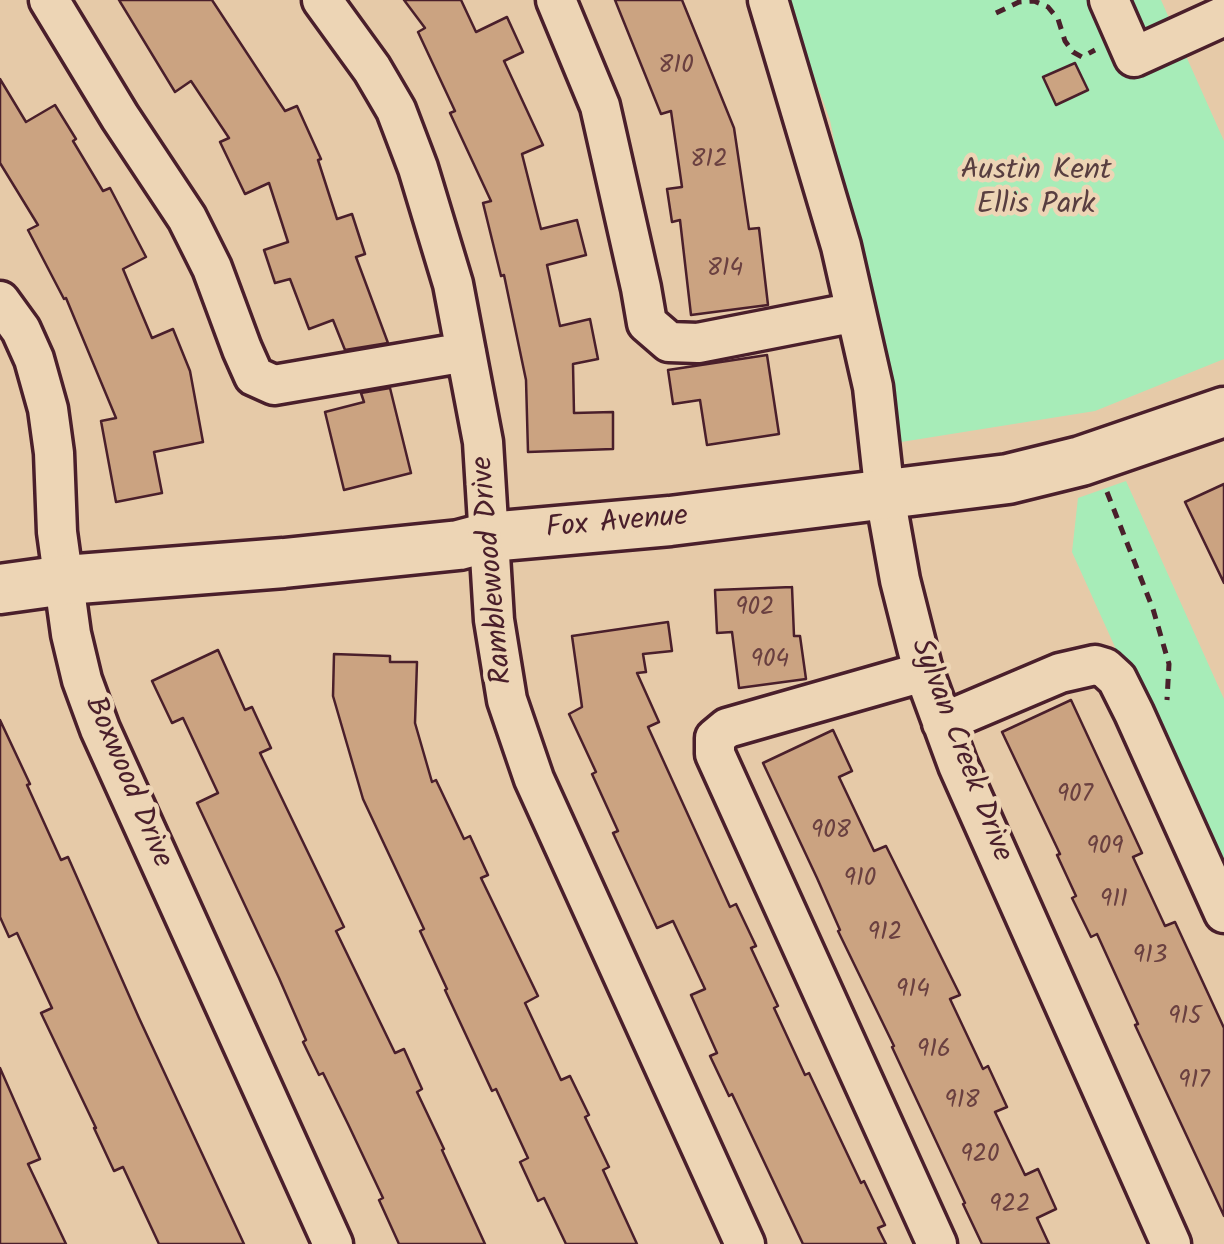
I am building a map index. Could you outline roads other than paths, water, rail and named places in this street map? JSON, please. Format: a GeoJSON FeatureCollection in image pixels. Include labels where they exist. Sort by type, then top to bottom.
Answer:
{"type":"FeatureCollection","features":[{"type":"Feature","properties":{"kind":"main road","name":"Fox Avenue"},"geometry":{"type":"LineString","coordinates":[[0,590],[64,580],[459,545],[489,536],[670,521],[1008,479],[1095,456],[1224,412]]}},
{"type":"Feature","properties":{"kind":"street"},"geometry":{"type":"LineString","coordinates":[[49,0],[187,218],[212,268],[254,376],[274,384],[466,352]]}},
{"type":"Feature","properties":{"kind":"street","name":"Ramblewood Drive"},"geometry":{"type":"LineString","coordinates":[[322,0],[396,110],[453,284],[483,442],[494,620],[507,700],[534,779],[745,1244]]}},
{"type":"Feature","properties":{"kind":"street"},"geometry":{"type":"LineString","coordinates":[[556,0],[600,106],[647,324],[670,342],[698,343],[856,312]]}},
{"type":"Feature","properties":{"kind":"street","name":"Sylvan Creek Drive"},"geometry":{"type":"LineString","coordinates":[[768,0],[842,246],[873,386],[885,496],[900,580],[923,672],[966,783],[1171,1244]]}},
{"type":"Feature","properties":{"kind":"street"},"geometry":{"type":"LineString","coordinates":[[1108,0],[1134,57],[1224,13],[1220,0]]}},
{"type":"Feature","properties":{"kind":"street","name":"Boxwood Drive"},"geometry":{"type":"LineString","coordinates":[[0,301],[21,330],[34,359],[48,410],[57,532],[70,634],[82,680],[100,729],[333,1244]]}},
{"type":"Feature","properties":{"kind":"street"},"geometry":{"type":"LineString","coordinates":[[942,722],[1060,672],[1095,664],[1105,668],[1117,679],[1134,713],[1224,913]]}},
{"type":"Feature","properties":{"kind":"street"},"geometry":{"type":"LineString","coordinates":[[923,672],[727,728],[715,738],[715,754],[937,1244]]}},
{"type":"Feature","properties":{"kind":"park label","name":"Austin Kent Ellis Park"},"geometry":{"type":"Point","coordinates":[1036,190]}}]}
